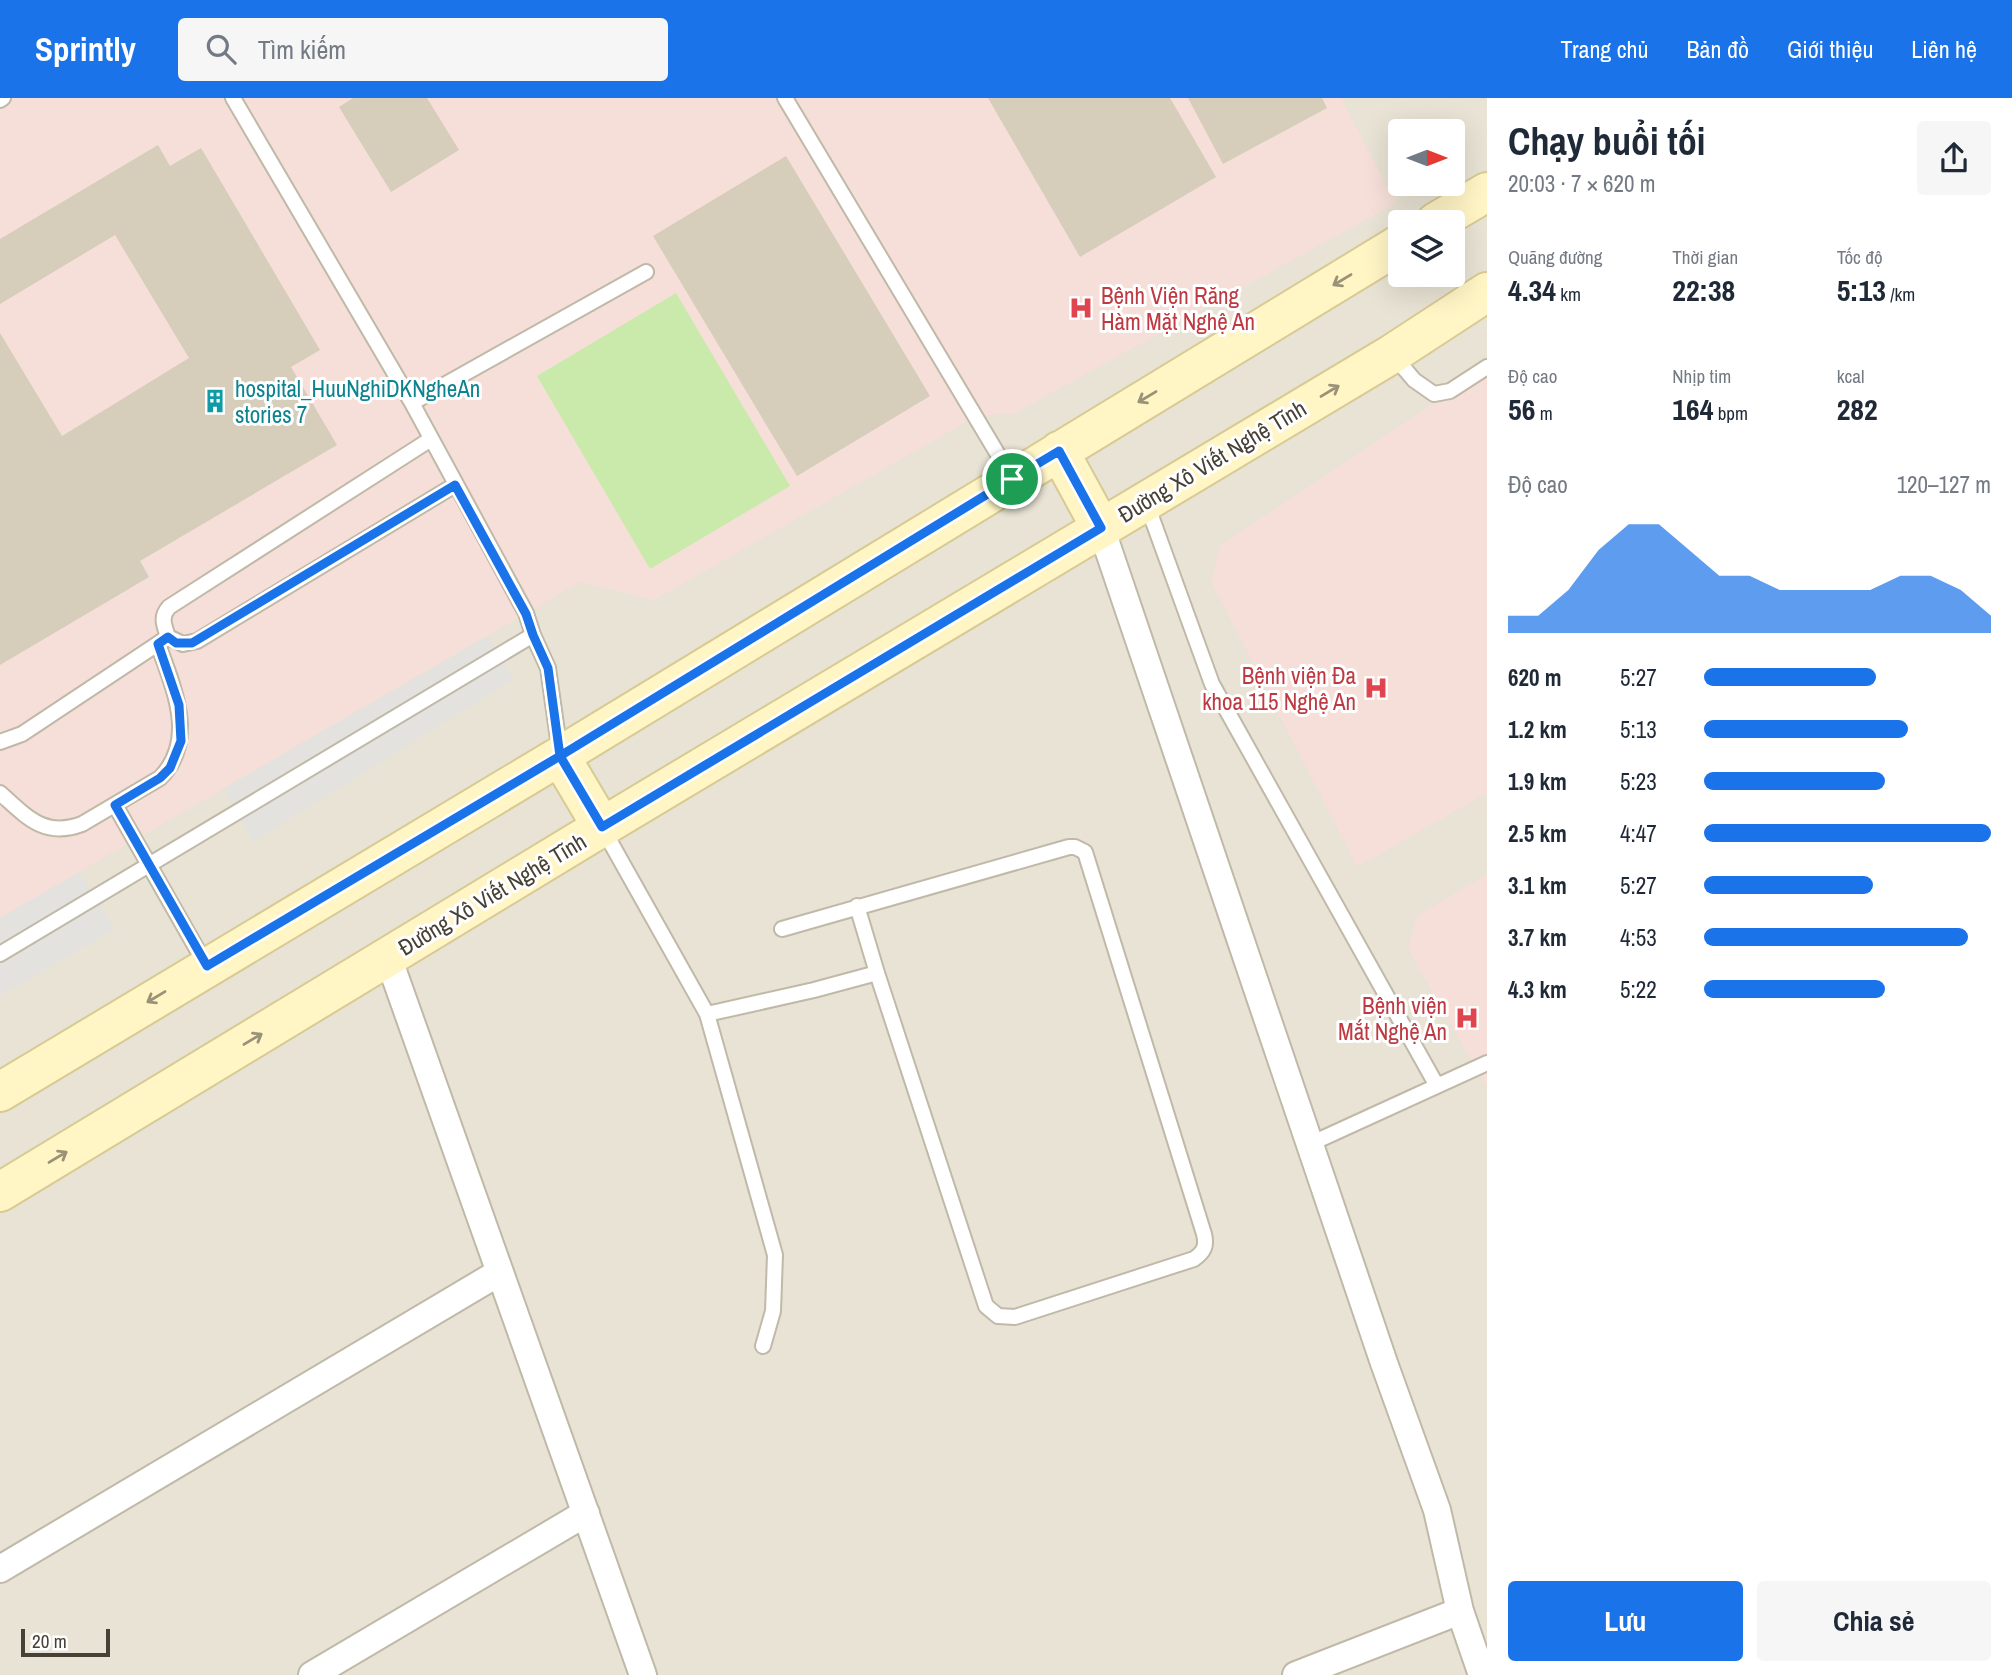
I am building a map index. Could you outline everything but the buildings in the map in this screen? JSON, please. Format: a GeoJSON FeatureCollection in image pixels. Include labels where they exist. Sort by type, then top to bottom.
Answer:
{"type":"FeatureCollection","features":[{"type":"Feature","properties":{"kind":"main road"},"geometry":{"type":"LineString","coordinates":[[1456,210],[1487,192]]}},
{"type":"Feature","properties":{"kind":"main road"},"geometry":{"type":"LineString","coordinates":[[0,1091],[560,756],[1388,251]]}},
{"type":"Feature","properties":{"kind":"main road","name":"Đường Xô Viết Nghệ Tĩnh"},"geometry":{"type":"LineString","coordinates":[[0,1192],[602,827],[1392,354],[1487,292]]}},
{"type":"Feature","properties":{"kind":"main road"},"geometry":{"type":"LineString","coordinates":[[1059,451],[1101,528]]}},
{"type":"Feature","properties":{"kind":"main road"},"geometry":{"type":"LineString","coordinates":[[560,756],[602,827]]}},
{"type":"Feature","properties":{"kind":"street"},"geometry":{"type":"LineString","coordinates":[[1101,528],[1384,1363],[1437,1510],[1460,1611],[1482,1675]]}},
{"type":"Feature","properties":{"kind":"street"},"geometry":{"type":"LineString","coordinates":[[388,957],[643,1675]]}},
{"type":"Feature","properties":{"kind":"street"},"geometry":{"type":"LineString","coordinates":[[0,1569],[500,1272]]}},
{"type":"Feature","properties":{"kind":"street"},"geometry":{"type":"LineString","coordinates":[[312,1675],[586,1513]]}},
{"type":"Feature","properties":{"kind":"street"},"geometry":{"type":"LineString","coordinates":[[1296,1675],[1460,1611]]}},
{"type":"Feature","properties":{"kind":"lane"},"geometry":{"type":"LineString","coordinates":[[233,98],[412,403],[526,614],[548,668],[560,756]]}},
{"type":"Feature","properties":{"kind":"lane"},"geometry":{"type":"LineString","coordinates":[[785,98],[1012,479]]}},
{"type":"Feature","properties":{"kind":"lane"},"geometry":{"type":"LineString","coordinates":[[412,403],[646,272]]}},
{"type":"Feature","properties":{"kind":"lane"},"geometry":{"type":"LineString","coordinates":[[1392,354],[1414,380],[1434,394],[1450,391],[1487,367]]}},
{"type":"Feature","properties":{"kind":"lane"},"geometry":{"type":"LineString","coordinates":[[0,793],[31,821],[55,829],[71,829],[165,773],[170,768],[181,741],[179,705],[163,640],[164,613],[169,607],[431,439]]}},
{"type":"Feature","properties":{"kind":"lane"},"geometry":{"type":"LineString","coordinates":[[0,742],[22,734],[163,640],[192,643],[455,485]]}},
{"type":"Feature","properties":{"kind":"lane"},"geometry":{"type":"LineString","coordinates":[[1145,501],[1212,684],[1437,1086]]}},
{"type":"Feature","properties":{"kind":"lane"},"geometry":{"type":"LineString","coordinates":[[0,954],[533,635]]}},
{"type":"Feature","properties":{"kind":"lane"},"geometry":{"type":"LineString","coordinates":[[115,805],[207,966]]}},
{"type":"Feature","properties":{"kind":"lane"},"geometry":{"type":"LineString","coordinates":[[602,827],[707,1014],[775,1255],[773,1311],[763,1346]]}},
{"type":"Feature","properties":{"kind":"lane"},"geometry":{"type":"LineString","coordinates":[[782,929],[857,906],[1069,847],[1085,852],[1205,1234],[1206,1241],[1200,1254],[1194,1259],[1015,1317],[1007,1318],[992,1312],[986,1306],[857,906]]}},
{"type":"Feature","properties":{"kind":"lane"},"geometry":{"type":"LineString","coordinates":[[707,1014],[877,973]]}},
{"type":"Feature","properties":{"kind":"lane"},"geometry":{"type":"LineString","coordinates":[[1310,1144],[1487,1063]]}},
{"type":"Feature","properties":{"kind":"shaded area"},"geometry":{"type":"Polygon","coordinates":[[[0,98],[1487,98],[1487,1675],[0,1675],[0,98]]]}},
{"type":"Feature","properties":{"kind":"shaded area"},"geometry":{"type":"Polygon","coordinates":[[[0,98],[1341,98],[1388,188],[1388,196],[1392,196],[1396,203],[1015,413],[975,417],[654,600],[580,582],[0,918],[0,98]]]}},
{"type":"Feature","properties":{"kind":"shaded area","name":"Bệnh viện Đa khoa 115 Nghệ An"},"geometry":{"type":"Polygon","coordinates":[[[1487,368],[1487,793],[1357,867],[1212,583],[1219,546],[1487,368]]]}},
{"type":"Feature","properties":{"kind":"shaded area"},"geometry":{"type":"Polygon","coordinates":[[[487,636],[514,679],[253,842],[224,788],[487,636]]]}},
{"type":"Feature","properties":{"kind":"shaded area"},"geometry":{"type":"Polygon","coordinates":[[[79,872],[115,929],[0,996],[0,918],[79,872]]]}},
{"type":"Feature","properties":{"kind":"shaded area","name":"Bệnh viện Mắt Nghệ An"},"geometry":{"type":"Polygon","coordinates":[[[1487,874],[1487,1088],[1408,949],[1417,916],[1487,874]]]}},
{"type":"Feature","properties":{"kind":"green space"},"geometry":{"type":"Polygon","coordinates":[[[676,293],[790,486],[650,569],[537,376],[676,293]]]}},
{"type":"Feature","properties":{"kind":"place","name":"Bệnh Viện Răng Hàm Mặt Nghệ An"},"geometry":{"type":"Point","coordinates":[1081,308]}},
{"type":"Feature","properties":{"kind":"place","name":"hospital_HuuNghiDKNgheAn stories 7"},"geometry":{"type":"Point","coordinates":[215,401]}},
{"type":"Feature","properties":{"kind":"place","name":"Bệnh viện Đa khoa 115 Nghệ An"},"geometry":{"type":"Point","coordinates":[1376,688]}},
{"type":"Feature","properties":{"kind":"place","name":"Bệnh viện Mắt Nghệ An"},"geometry":{"type":"Point","coordinates":[1467,1018]}},
{"type":"Feature","properties":{"kind":"route"},"geometry":{"type":"LineString","coordinates":[[1012,479],[560,756],[548,668],[526,614],[455,485],[192,643],[176,643],[168,637],[158,644],[179,705],[181,741],[170,768],[160,778],[115,805],[207,966],[560,756],[602,827],[1101,528],[1059,451],[1012,479]]}}]}
